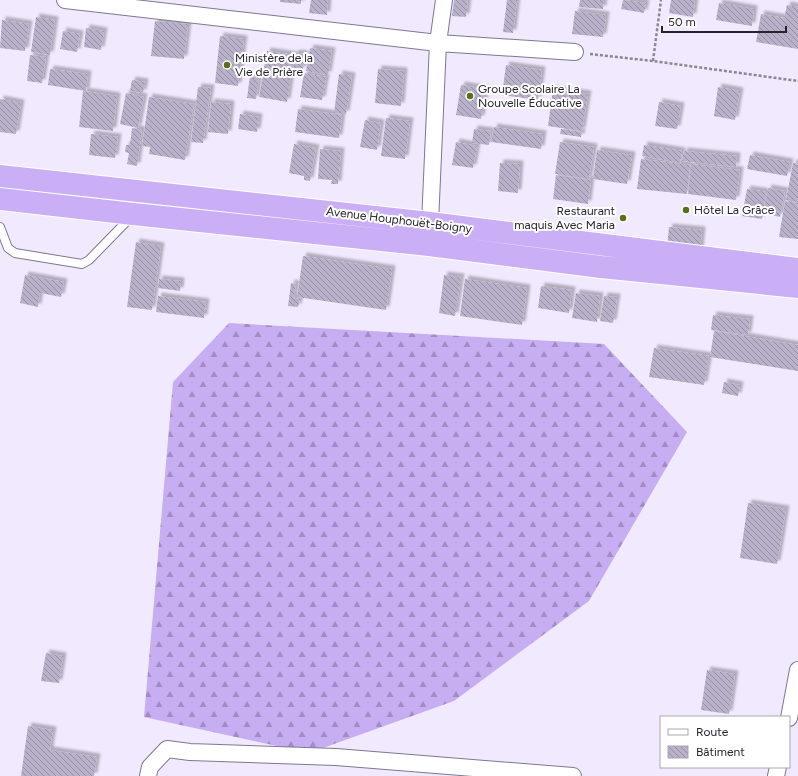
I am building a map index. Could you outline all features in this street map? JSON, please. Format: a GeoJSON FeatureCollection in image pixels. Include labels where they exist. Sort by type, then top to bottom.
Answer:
{"type":"FeatureCollection","features":[{"type":"Feature","properties":{"kind":"highway","name":"Avenue Houphouët-Boigny"},"geometry":{"type":"LineString","coordinates":[[0,176],[430,223],[798,269]]}},
{"type":"Feature","properties":{"kind":"highway","name":"Avenue Houphouët-Boigny"},"geometry":{"type":"LineString","coordinates":[[0,199],[429,245],[601,267],[798,287]]}},
{"type":"Feature","properties":{"kind":"street"},"geometry":{"type":"LineString","coordinates":[[65,0],[438,43],[575,52]]}},
{"type":"Feature","properties":{"kind":"street"},"geometry":{"type":"LineString","coordinates":[[430,223],[438,43],[444,0]]}},
{"type":"Feature","properties":{"kind":"street"},"geometry":{"type":"LineString","coordinates":[[789,716],[797,679]]}},
{"type":"Feature","properties":{"kind":"street"},"geometry":{"type":"LineString","coordinates":[[148,776],[150,768],[167,749],[190,752],[336,757],[573,776]]}},
{"type":"Feature","properties":{"kind":"lane"},"geometry":{"type":"LineString","coordinates":[[0,227],[8,248],[15,253],[82,264],[89,260],[133,214]]}},
{"type":"Feature","properties":{"kind":"path"},"geometry":{"type":"LineString","coordinates":[[654,61],[662,0]]}},
{"type":"Feature","properties":{"kind":"path"},"geometry":{"type":"LineString","coordinates":[[575,52],[654,61],[798,82]]}},
{"type":"Feature","properties":{"kind":"green space"},"geometry":{"type":"Polygon","coordinates":[[[229,323],[604,344],[687,432],[589,601],[454,701],[309,753],[144,717],[173,382],[229,323]]]}},
{"type":"Feature","properties":{"kind":"building"},"geometry":{"type":"Polygon","coordinates":[[[280,0],[301,0],[301,4],[280,2],[280,0]]]}},
{"type":"Feature","properties":{"kind":"building"},"geometry":{"type":"Polygon","coordinates":[[[311,0],[328,0],[327,15],[309,13],[311,0]]]}},
{"type":"Feature","properties":{"kind":"building"},"geometry":{"type":"Polygon","coordinates":[[[454,0],[468,0],[466,17],[452,16],[454,0]]]}},
{"type":"Feature","properties":{"kind":"building"},"geometry":{"type":"Polygon","coordinates":[[[507,0],[517,0],[513,33],[503,32],[507,0]]]}},
{"type":"Feature","properties":{"kind":"building"},"geometry":{"type":"Polygon","coordinates":[[[580,0],[604,0],[603,9],[579,7],[580,0]]]}},
{"type":"Feature","properties":{"kind":"building"},"geometry":{"type":"Polygon","coordinates":[[[623,0],[646,3],[644,13],[621,9],[623,0]]]}},
{"type":"Feature","properties":{"kind":"building"},"geometry":{"type":"Polygon","coordinates":[[[671,0],[695,0],[693,17],[669,13],[671,0]]]}},
{"type":"Feature","properties":{"kind":"building"},"geometry":{"type":"Polygon","coordinates":[[[719,3],[754,9],[752,26],[716,20],[719,3]]]}},
{"type":"Feature","properties":{"kind":"building"},"geometry":{"type":"Polygon","coordinates":[[[787,5],[798,7],[798,49],[756,42],[761,14],[784,18],[787,5]]]}},
{"type":"Feature","properties":{"kind":"building"},"geometry":{"type":"Polygon","coordinates":[[[575,11],[606,15],[603,37],[572,34],[575,11]]]}},
{"type":"Feature","properties":{"kind":"building"},"geometry":{"type":"Polygon","coordinates":[[[36,17],[55,20],[50,55],[31,52],[36,17]]]}},
{"type":"Feature","properties":{"kind":"building"},"geometry":{"type":"Polygon","coordinates":[[[2,20],[29,24],[25,51],[0,48],[2,20]]]}},
{"type":"Feature","properties":{"kind":"building"},"geometry":{"type":"Polygon","coordinates":[[[155,21],[188,24],[184,59],[151,56],[155,21]]]}},
{"type":"Feature","properties":{"kind":"building"},"geometry":{"type":"Polygon","coordinates":[[[86,28],[104,31],[101,50],[84,47],[86,28]]]}},
{"type":"Feature","properties":{"kind":"building"},"geometry":{"type":"Polygon","coordinates":[[[63,31],[80,34],[77,52],[60,49],[63,31]]]}},
{"type":"Feature","properties":{"kind":"building"},"geometry":{"type":"Polygon","coordinates":[[[220,36],[244,39],[238,86],[215,83],[220,36]]]}},
{"type":"Feature","properties":{"kind":"building"},"geometry":{"type":"Polygon","coordinates":[[[310,48],[332,51],[328,75],[306,71],[310,48]]]}},
{"type":"Feature","properties":{"kind":"building"},"geometry":{"type":"Polygon","coordinates":[[[267,51],[294,55],[287,102],[259,97],[267,51]]]}},
{"type":"Feature","properties":{"kind":"building"},"geometry":{"type":"Polygon","coordinates":[[[295,53],[305,54],[303,70],[293,69],[295,53]]]}},
{"type":"Feature","properties":{"kind":"building"},"geometry":{"type":"Polygon","coordinates":[[[30,55],[46,57],[42,83],[27,81],[30,55]]]}},
{"type":"Feature","properties":{"kind":"building"},"geometry":{"type":"Polygon","coordinates":[[[506,65],[542,70],[538,100],[502,95],[506,65]]]}},
{"type":"Feature","properties":{"kind":"building"},"geometry":{"type":"Polygon","coordinates":[[[50,69],[88,74],[86,91],[48,85],[50,69]]]}},
{"type":"Feature","properties":{"kind":"building"},"geometry":{"type":"Polygon","coordinates":[[[378,69],[404,71],[401,106],[375,103],[378,69]]]}},
{"type":"Feature","properties":{"kind":"building"},"geometry":{"type":"Polygon","coordinates":[[[304,73],[326,77],[322,100],[300,97],[304,73]]]}},
{"type":"Feature","properties":{"kind":"building"},"geometry":{"type":"Polygon","coordinates":[[[339,74],[352,76],[346,114],[334,113],[339,74]]]}},
{"type":"Feature","properties":{"kind":"building"},"geometry":{"type":"Polygon","coordinates":[[[250,76],[259,77],[256,99],[247,98],[250,76]]]}},
{"type":"Feature","properties":{"kind":"building"},"geometry":{"type":"Polygon","coordinates":[[[132,80],[145,82],[143,93],[130,91],[132,80]]]}},
{"type":"Feature","properties":{"kind":"building"},"geometry":{"type":"Polygon","coordinates":[[[461,85],[486,89],[481,119],[456,115],[461,85]]]}},
{"type":"Feature","properties":{"kind":"building"},"geometry":{"type":"Polygon","coordinates":[[[198,87],[211,88],[203,143],[191,142],[198,87]]]}},
{"type":"Feature","properties":{"kind":"building"},"geometry":{"type":"Polygon","coordinates":[[[718,87],[740,91],[735,120],[714,116],[718,87]]]}},
{"type":"Feature","properties":{"kind":"building"},"geometry":{"type":"Polygon","coordinates":[[[553,89],[588,94],[582,131],[548,126],[553,89]]]}},
{"type":"Feature","properties":{"kind":"building"},"geometry":{"type":"Polygon","coordinates":[[[83,91],[117,96],[113,131],[79,127],[83,91]]]}},
{"type":"Feature","properties":{"kind":"building"},"geometry":{"type":"Polygon","coordinates":[[[126,93],[144,97],[138,128],[120,124],[126,93]]]}},
{"type":"Feature","properties":{"kind":"building"},"geometry":{"type":"Polygon","coordinates":[[[149,97],[194,104],[185,160],[149,154],[150,147],[142,146],[149,97]]]}},
{"type":"Feature","properties":{"kind":"building"},"geometry":{"type":"Polygon","coordinates":[[[0,99],[21,103],[16,134],[0,132],[0,99]]]}},
{"type":"Feature","properties":{"kind":"building"},"geometry":{"type":"Polygon","coordinates":[[[211,102],[231,104],[228,134],[208,132],[211,102]]]}},
{"type":"Feature","properties":{"kind":"building"},"geometry":{"type":"Polygon","coordinates":[[[659,102],[681,106],[677,129],[655,126],[659,102]]]}},
{"type":"Feature","properties":{"kind":"building"},"geometry":{"type":"Polygon","coordinates":[[[298,109],[342,115],[339,138],[295,132],[298,109]]]}},
{"type":"Feature","properties":{"kind":"building"},"geometry":{"type":"Polygon","coordinates":[[[240,114],[259,117],[257,132],[238,129],[240,114]]]}},
{"type":"Feature","properties":{"kind":"building"},"geometry":{"type":"Polygon","coordinates":[[[386,118],[410,121],[405,159],[381,156],[386,118]]]}},
{"type":"Feature","properties":{"kind":"building"},"geometry":{"type":"Polygon","coordinates":[[[365,120],[381,123],[377,150],[360,147],[365,120]]]}},
{"type":"Feature","properties":{"kind":"building"},"geometry":{"type":"Polygon","coordinates":[[[494,127],[543,134],[541,149],[491,142],[494,127]]]}},
{"type":"Feature","properties":{"kind":"building"},"geometry":{"type":"Polygon","coordinates":[[[132,128],[142,130],[137,166],[127,164],[129,153],[125,152],[126,145],[130,145],[132,128]]]}},
{"type":"Feature","properties":{"kind":"building"},"geometry":{"type":"Polygon","coordinates":[[[474,129],[491,131],[489,145],[472,143],[474,129]]]}},
{"type":"Feature","properties":{"kind":"building"},"geometry":{"type":"Polygon","coordinates":[[[561,129],[582,132],[581,137],[560,134],[561,129]]]}},
{"type":"Feature","properties":{"kind":"building"},"geometry":{"type":"Polygon","coordinates":[[[91,134],[118,137],[115,158],[89,155],[91,134]]]}},
{"type":"Feature","properties":{"kind":"building"},"geometry":{"type":"Polygon","coordinates":[[[456,142],[477,146],[473,168],[452,165],[456,142]]]}},
{"type":"Feature","properties":{"kind":"building"},"geometry":{"type":"Polygon","coordinates":[[[560,142],[594,147],[589,179],[555,174],[560,142]]]}},
{"type":"Feature","properties":{"kind":"building"},"geometry":{"type":"Polygon","coordinates":[[[294,144],[316,148],[310,181],[304,180],[304,176],[289,173],[294,144]]]}},
{"type":"Feature","properties":{"kind":"building"},"geometry":{"type":"Polygon","coordinates":[[[644,145],[682,151],[680,163],[642,156],[644,145]]]}},
{"type":"Feature","properties":{"kind":"building"},"geometry":{"type":"Polygon","coordinates":[[[320,149],[341,151],[338,184],[331,184],[332,180],[318,179],[320,149]]]}},
{"type":"Feature","properties":{"kind":"building"},"geometry":{"type":"Polygon","coordinates":[[[597,150],[632,155],[627,184],[593,179],[597,150]]]}},
{"type":"Feature","properties":{"kind":"building"},"geometry":{"type":"Polygon","coordinates":[[[684,151],[737,156],[736,167],[682,161],[684,151]]]}},
{"type":"Feature","properties":{"kind":"building"},"geometry":{"type":"Polygon","coordinates":[[[750,155],[790,162],[787,176],[747,169],[750,155]]]}},
{"type":"Feature","properties":{"kind":"building"},"geometry":{"type":"Polygon","coordinates":[[[641,159],[690,165],[687,194],[637,189],[641,159]]]}},
{"type":"Feature","properties":{"kind":"building"},"geometry":{"type":"Polygon","coordinates":[[[500,163],[520,164],[518,193],[498,191],[500,163]]]}},
{"type":"Feature","properties":{"kind":"building"},"geometry":{"type":"Polygon","coordinates":[[[793,163],[798,164],[798,202],[786,200],[793,163]]]}},
{"type":"Feature","properties":{"kind":"building"},"geometry":{"type":"Polygon","coordinates":[[[691,164],[740,170],[736,200],[688,194],[691,164]]]}},
{"type":"Feature","properties":{"kind":"building"},"geometry":{"type":"Polygon","coordinates":[[[556,175],[591,180],[588,204],[553,199],[556,175]]]}},
{"type":"Feature","properties":{"kind":"building"},"geometry":{"type":"Polygon","coordinates":[[[768,188],[785,191],[780,217],[763,213],[768,188]]]}},
{"type":"Feature","properties":{"kind":"building"},"geometry":{"type":"Polygon","coordinates":[[[747,189],[766,192],[762,219],[742,216],[747,189]]]}},
{"type":"Feature","properties":{"kind":"building"},"geometry":{"type":"Polygon","coordinates":[[[785,201],[798,203],[798,239],[779,237],[785,201]]]}},
{"type":"Feature","properties":{"kind":"building"},"geometry":{"type":"Polygon","coordinates":[[[669,227],[702,230],[700,251],[667,247],[669,227]]]}},
{"type":"Feature","properties":{"kind":"building"},"geometry":{"type":"Polygon","coordinates":[[[136,242],[161,246],[152,310],[127,307],[136,242]]]}},
{"type":"Feature","properties":{"kind":"building"},"geometry":{"type":"Polygon","coordinates":[[[303,256],[392,269],[386,310],[297,297],[303,256]]]}},
{"type":"Feature","properties":{"kind":"building"},"geometry":{"type":"Polygon","coordinates":[[[25,275],[64,282],[61,297],[40,293],[38,307],[20,303],[25,275]]]}},
{"type":"Feature","properties":{"kind":"building"},"geometry":{"type":"Polygon","coordinates":[[[444,275],[461,277],[455,316],[439,313],[444,275]]]}},
{"type":"Feature","properties":{"kind":"building"},"geometry":{"type":"Polygon","coordinates":[[[159,279],[181,281],[180,291],[158,288],[159,279]]]}},
{"type":"Feature","properties":{"kind":"building"},"geometry":{"type":"Polygon","coordinates":[[[465,279],[527,288],[522,325],[460,316],[465,279]]]}},
{"type":"Feature","properties":{"kind":"building"},"geometry":{"type":"Polygon","coordinates":[[[291,283],[296,284],[294,298],[300,299],[298,307],[288,306],[291,283]]]}},
{"type":"Feature","properties":{"kind":"building"},"geometry":{"type":"Polygon","coordinates":[[[541,286],[572,290],[569,313],[538,308],[541,286]]]}},
{"type":"Feature","properties":{"kind":"building"},"geometry":{"type":"Polygon","coordinates":[[[576,293],[600,296],[597,322],[572,318],[576,293]]]}},
{"type":"Feature","properties":{"kind":"building"},"geometry":{"type":"Polygon","coordinates":[[[158,296],[206,302],[204,318],[156,312],[158,296]]]}},
{"type":"Feature","properties":{"kind":"building"},"geometry":{"type":"Polygon","coordinates":[[[604,296],[617,297],[613,323],[600,321],[604,296]]]}},
{"type":"Feature","properties":{"kind":"building"},"geometry":{"type":"Polygon","coordinates":[[[713,315],[750,319],[748,335],[711,330],[713,315]]]}},
{"type":"Feature","properties":{"kind":"building"},"geometry":{"type":"Polygon","coordinates":[[[714,331],[798,345],[798,371],[710,357],[714,331]]]}},
{"type":"Feature","properties":{"kind":"building"},"geometry":{"type":"Polygon","coordinates":[[[654,348],[709,356],[704,385],[649,377],[654,348]]]}},
{"type":"Feature","properties":{"kind":"building"},"geometry":{"type":"Polygon","coordinates":[[[724,382],[740,385],[738,396],[722,393],[724,382]]]}},
{"type":"Feature","properties":{"kind":"building"},"geometry":{"type":"Polygon","coordinates":[[[748,503],[786,509],[777,564],[740,558],[748,503]]]}},
{"type":"Feature","properties":{"kind":"building"},"geometry":{"type":"Polygon","coordinates":[[[46,653],[63,656],[59,683],[41,681],[46,653]]]}},
{"type":"Feature","properties":{"kind":"building"},"geometry":{"type":"Polygon","coordinates":[[[707,670],[735,674],[729,714],[701,710],[707,670]]]}},
{"type":"Feature","properties":{"kind":"building"},"geometry":{"type":"Polygon","coordinates":[[[28,726],[53,730],[50,750],[97,757],[94,776],[21,776],[28,726]]]}},
{"type":"Feature","properties":{"kind":"place","name":"Ministère de la Vie de Prière"},"geometry":{"type":"Point","coordinates":[227,65]}},
{"type":"Feature","properties":{"kind":"place","name":"Groupe Scolaire La Nouvelle Éducative"},"geometry":{"type":"Point","coordinates":[470,96]}},
{"type":"Feature","properties":{"kind":"place","name":"Hôtel La Grâce"},"geometry":{"type":"Point","coordinates":[686,210]}},
{"type":"Feature","properties":{"kind":"place","name":"Restaurant maquis Avec Maria"},"geometry":{"type":"Point","coordinates":[623,218]}}]}
